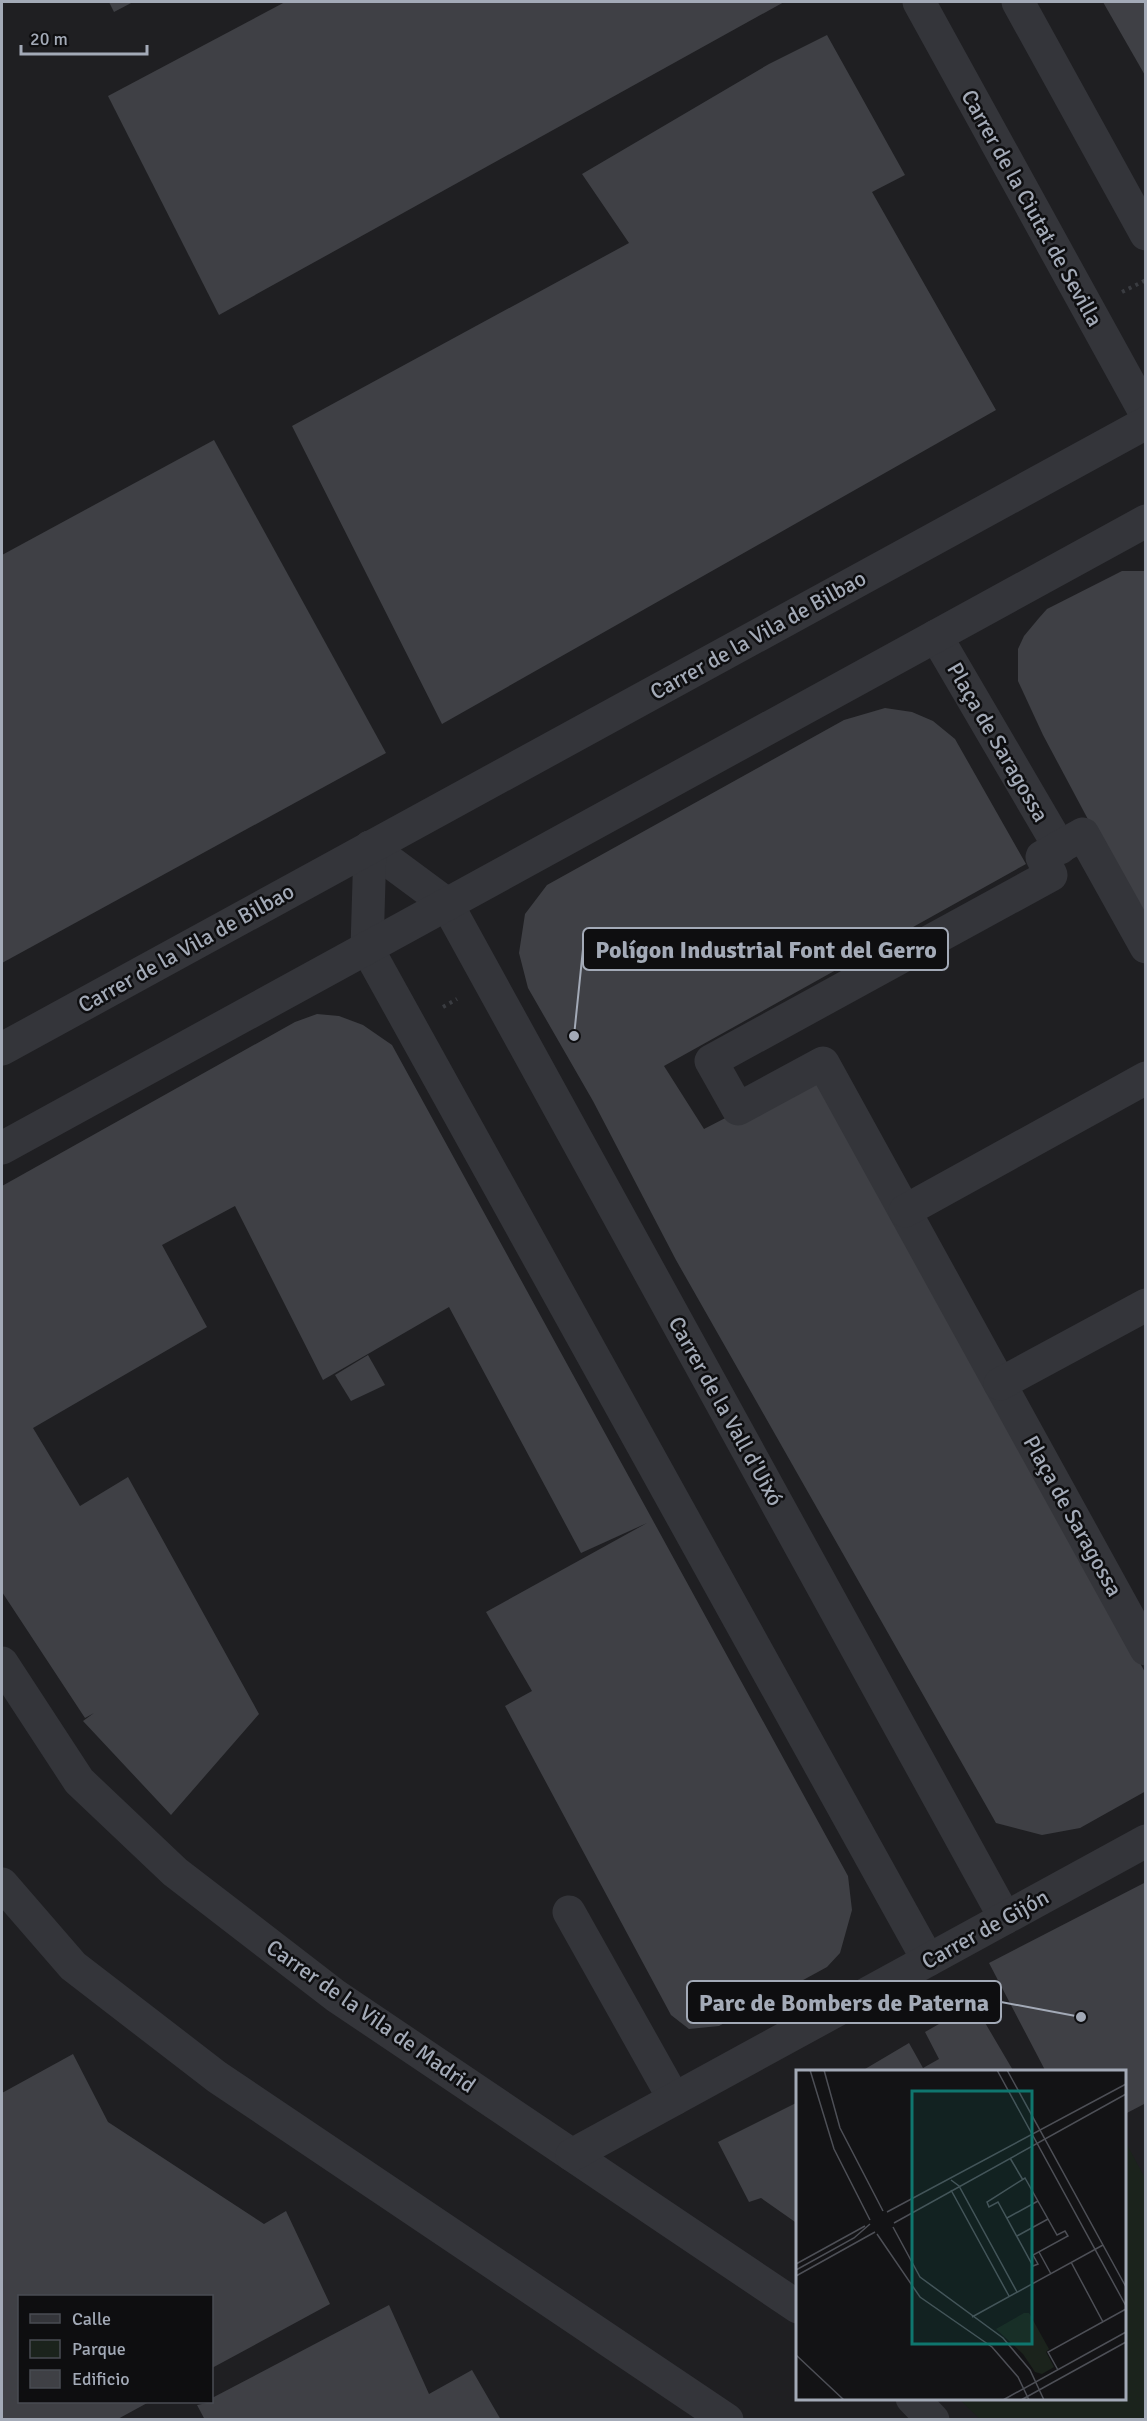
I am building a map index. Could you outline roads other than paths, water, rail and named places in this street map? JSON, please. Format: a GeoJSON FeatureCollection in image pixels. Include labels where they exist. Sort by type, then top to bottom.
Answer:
{"type":"FeatureCollection","features":[{"type":"Feature","properties":{"kind":"street","name":"Carrer de la Ciutat de Sevilla"},"geometry":{"type":"LineString","coordinates":[[919,2],[1146,414]]}},
{"type":"Feature","properties":{"kind":"street"},"geometry":{"type":"LineString","coordinates":[[1018,2],[1146,234]]}},
{"type":"Feature","properties":{"kind":"street","name":"Carrer de la Vila de Bilbao"},"geometry":{"type":"LineString","coordinates":[[2,1049],[1146,423]]}},
{"type":"Feature","properties":{"kind":"street"},"geometry":{"type":"LineString","coordinates":[[2,1148],[1146,521]]}},
{"type":"Feature","properties":{"kind":"street","name":"Plaça de Saragossa"},"geometry":{"type":"LineString","coordinates":[[936,636],[1060,848]]}},
{"type":"Feature","properties":{"kind":"street","name":"Plaça de Saragossa"},"geometry":{"type":"LineString","coordinates":[[1146,947],[1083,834],[1042,857],[1051,875],[711,1061],[738,1109],[823,1063],[1146,1649]]}},
{"type":"Feature","properties":{"kind":"street"},"geometry":{"type":"LineString","coordinates":[[370,847],[447,904]]}},
{"type":"Feature","properties":{"kind":"street"},"geometry":{"type":"LineString","coordinates":[[370,847],[367,948],[928,1960]]}},
{"type":"Feature","properties":{"kind":"street","name":"Carrer de la Vall d'Uixó"},"geometry":{"type":"LineString","coordinates":[[447,904],[1005,1918]]}},
{"type":"Feature","properties":{"kind":"street"},"geometry":{"type":"LineString","coordinates":[[905,1211],[1146,1078]]}},
{"type":"Feature","properties":{"kind":"street"},"geometry":{"type":"LineString","coordinates":[[1000,1384],[1146,1305]]}},
{"type":"Feature","properties":{"kind":"street","name":"Carrer de la Vila de Madrid"},"geometry":{"type":"LineString","coordinates":[[2,1663],[79,1781],[175,1872],[336,1996],[796,2306]]}},
{"type":"Feature","properties":{"kind":"street","name":"Carrer de Gijón"},"geometry":{"type":"LineString","coordinates":[[572,2155],[1146,1841]]}},
{"type":"Feature","properties":{"kind":"street"},"geometry":{"type":"LineString","coordinates":[[2,1884],[73,1966],[217,2077],[728,2420]]}},
{"type":"Feature","properties":{"kind":"street"},"geometry":{"type":"LineString","coordinates":[[569,1912],[674,2099]]}},
{"type":"Feature","properties":{"kind":"street"},"geometry":{"type":"LineString","coordinates":[[914,2400],[933,2420]]}},
{"type":"Feature","properties":{"kind":"place","name":"Polígon Industrial Font del Gerro"},"geometry":{"type":"Point","coordinates":[574,1036]}},
{"type":"Feature","properties":{"kind":"place","name":"Parc de Bombers de Paterna"},"geometry":{"type":"Point","coordinates":[1081,2017]}}]}
